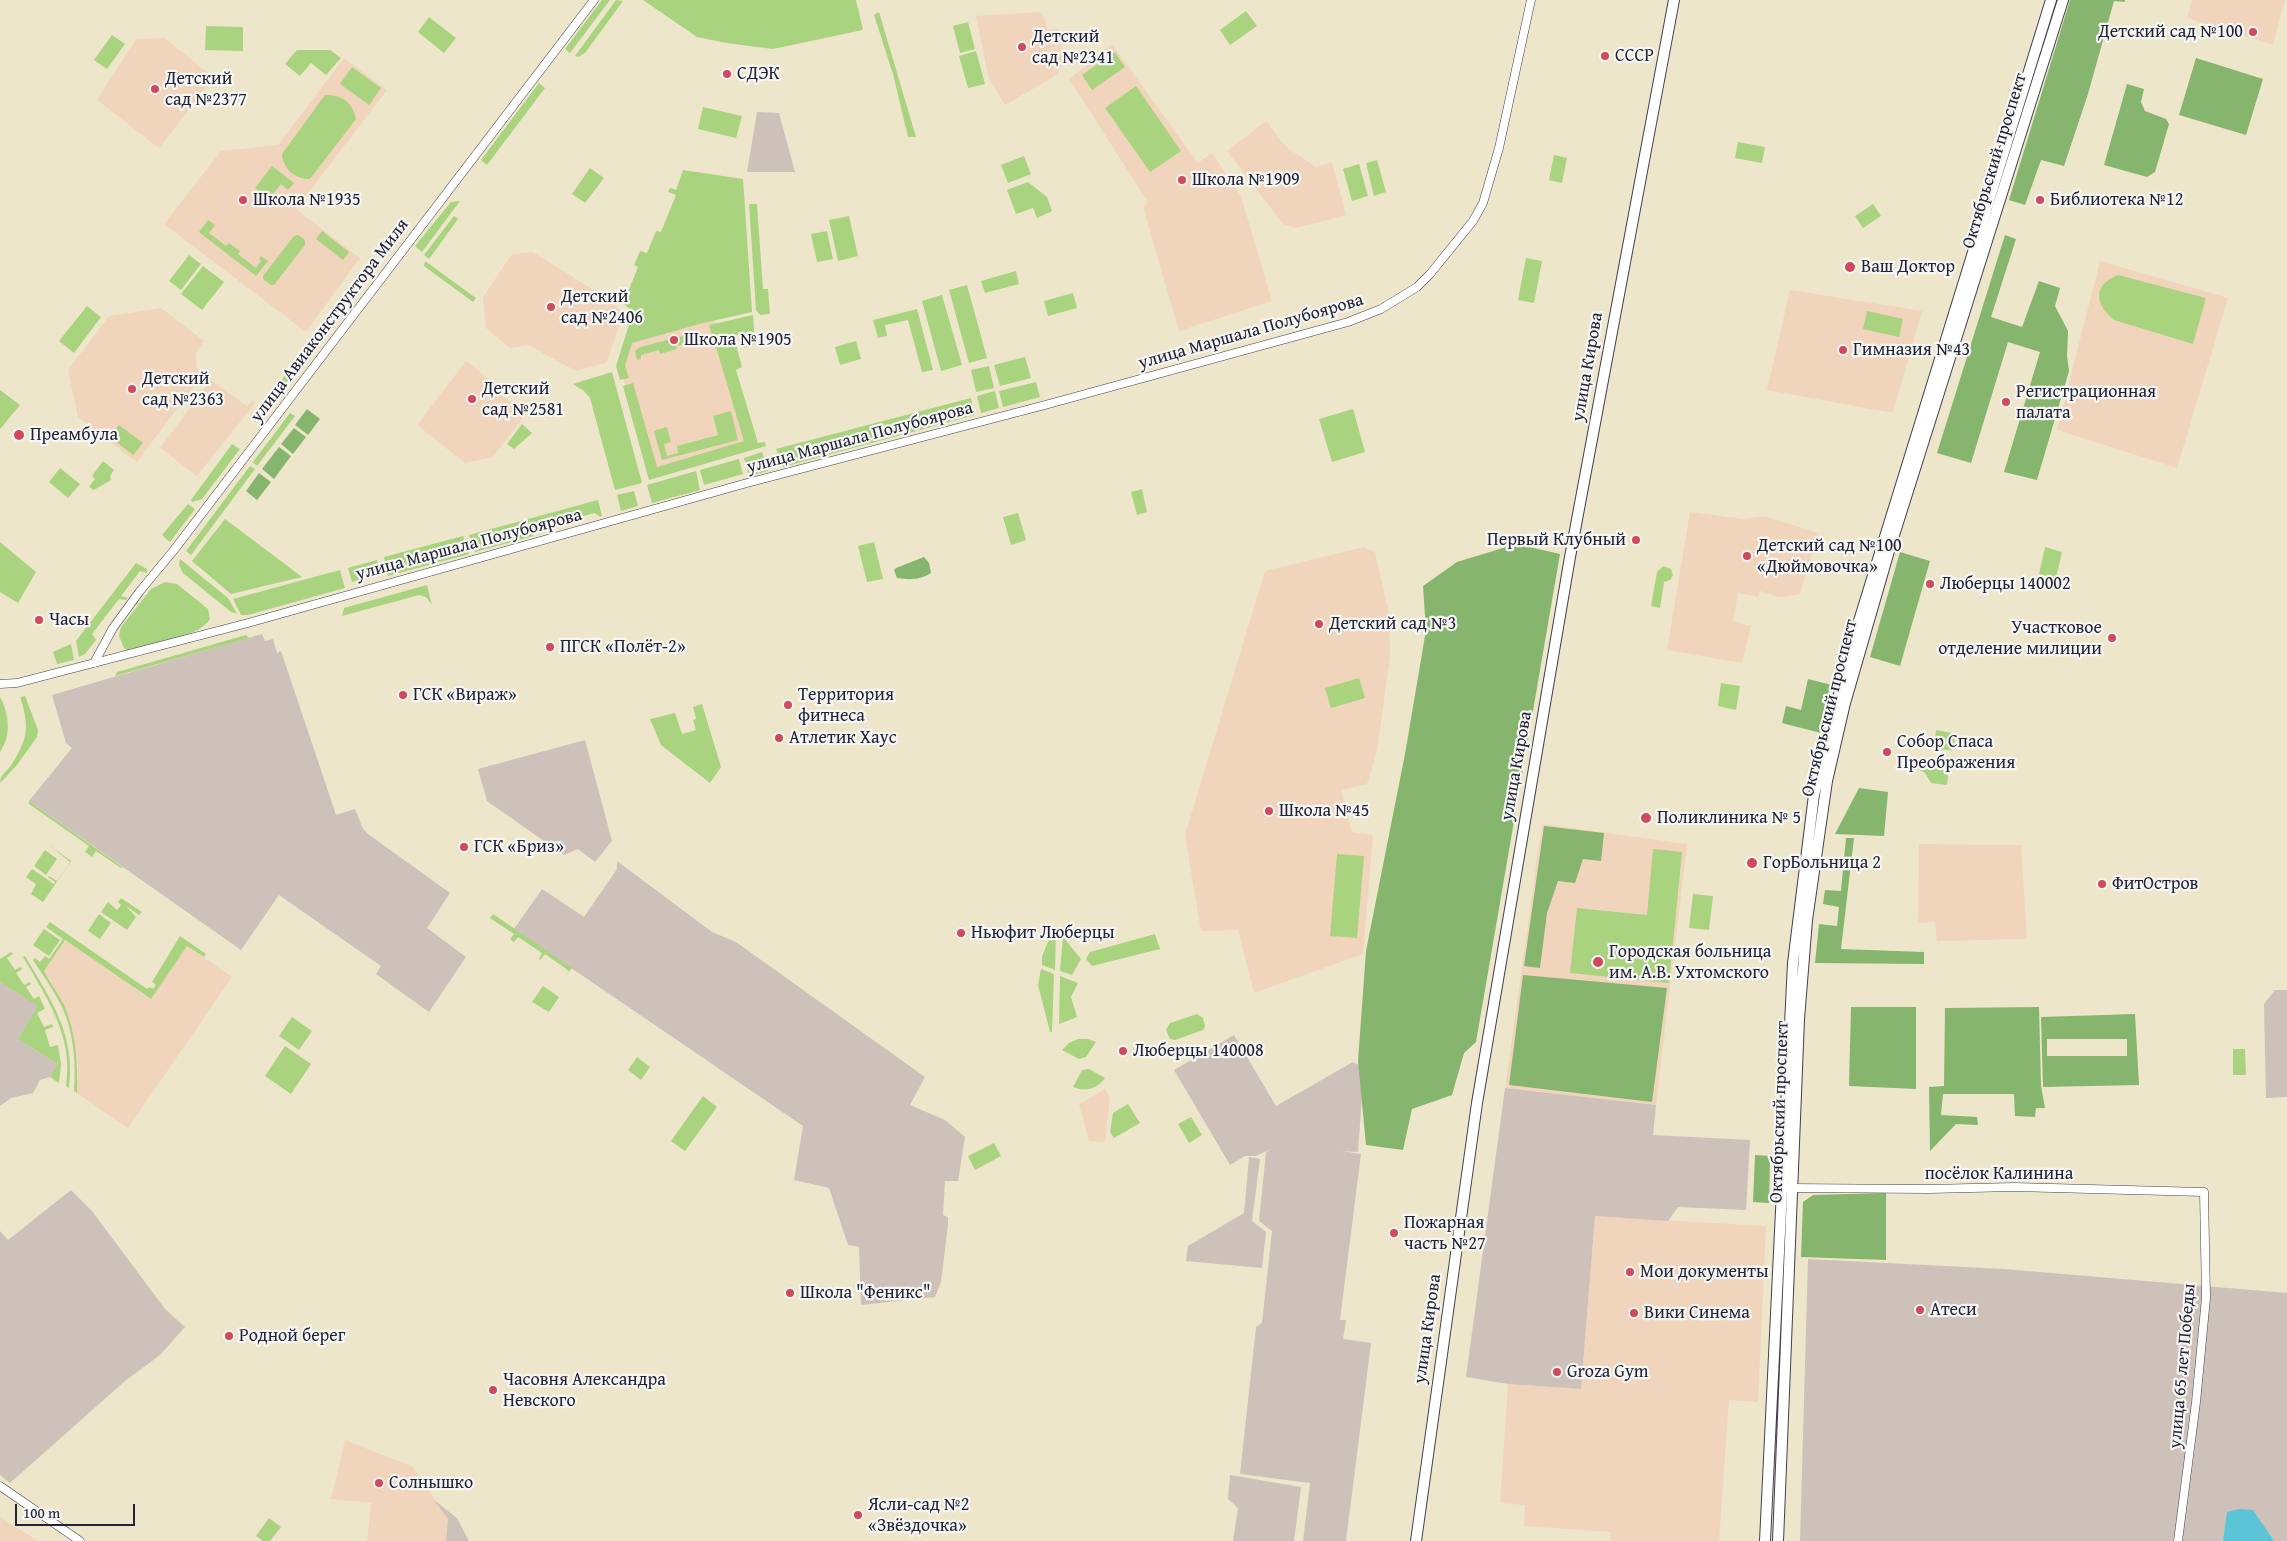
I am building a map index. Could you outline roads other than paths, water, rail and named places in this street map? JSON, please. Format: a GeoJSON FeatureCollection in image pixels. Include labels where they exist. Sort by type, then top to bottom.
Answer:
{"type":"FeatureCollection","features":[{"type":"Feature","properties":{"kind":"main road","name":"улица Кирова"},"geometry":{"type":"LineString","coordinates":[[1416,1541],[1477,1103],[1547,689],[1674,0]]}},
{"type":"Feature","properties":{"kind":"main road","name":"Октябрьский проспект"},"geometry":{"type":"LineString","coordinates":[[1765,1541],[1793,963],[1814,795],[1826,740],[1850,650],[2051,0]]}},
{"type":"Feature","properties":{"kind":"main road","name":"Октябрьский проспект"},"geometry":{"type":"LineString","coordinates":[[1779,1541],[1784,1369],[1794,1188],[1800,1004],[1807,920],[1827,780],[1845,703],[1889,551],[2063,0]]}},
{"type":"Feature","properties":{"kind":"street","name":"улица Авиаконструктора Миля"},"geometry":{"type":"LineString","coordinates":[[94,663],[113,628],[140,591],[174,550],[594,0]]}},
{"type":"Feature","properties":{"kind":"street","name":"улица Маршала Полубоярова"},"geometry":{"type":"LineString","coordinates":[[0,684],[17,682],[248,623],[747,483],[1054,403],[1352,320],[1381,309],[1408,294],[1430,274],[1473,221],[1483,202],[1499,148],[1531,0]]}},
{"type":"Feature","properties":{"kind":"street","name":"посёлок Калинина"},"geometry":{"type":"LineString","coordinates":[[1782,1188],[1929,1189],[2014,1187],[2204,1192]]}},
{"type":"Feature","properties":{"kind":"street","name":"улица 65 лет Победы"},"geometry":{"type":"LineString","coordinates":[[2178,1541],[2195,1411],[2206,1298],[2204,1192]]}},
{"type":"Feature","properties":{"kind":"street"},"geometry":{"type":"LineString","coordinates":[[0,1486],[80,1541]]}},
{"type":"Feature","properties":{"kind":"water"},"geometry":{"type":"Polygon","coordinates":[[[2239,1509],[2253,1510],[2274,1541],[2223,1541],[2227,1512],[2239,1509]]]}},
{"type":"Feature","properties":{"kind":"place","name":"Детский сад №100"},"geometry":{"type":"Point","coordinates":[2253,32]}},
{"type":"Feature","properties":{"kind":"place","name":"Детский сад №2341"},"geometry":{"type":"Point","coordinates":[1022,47]}},
{"type":"Feature","properties":{"kind":"place","name":"СССР"},"geometry":{"type":"Point","coordinates":[1605,56]}},
{"type":"Feature","properties":{"kind":"place","name":"СДЭК"},"geometry":{"type":"Point","coordinates":[727,74]}},
{"type":"Feature","properties":{"kind":"place","name":"Детский сад №2377"},"geometry":{"type":"Point","coordinates":[155,89]}},
{"type":"Feature","properties":{"kind":"place","name":"Школа №1909"},"geometry":{"type":"Point","coordinates":[1182,180]}},
{"type":"Feature","properties":{"kind":"place","name":"Школа №1935"},"geometry":{"type":"Point","coordinates":[243,200]}},
{"type":"Feature","properties":{"kind":"place","name":"Библиотека №12"},"geometry":{"type":"Point","coordinates":[2040,200]}},
{"type":"Feature","properties":{"kind":"place","name":"Ваш Доктор"},"geometry":{"type":"Point","coordinates":[1850,267]}},
{"type":"Feature","properties":{"kind":"place","name":"Детский сад №2406"},"geometry":{"type":"Point","coordinates":[551,307]}},
{"type":"Feature","properties":{"kind":"place","name":"Школа №1905"},"geometry":{"type":"Point","coordinates":[674,340]}},
{"type":"Feature","properties":{"kind":"place","name":"Гимназия №43"},"geometry":{"type":"Point","coordinates":[1843,350]}},
{"type":"Feature","properties":{"kind":"place","name":"Детский сад №2363"},"geometry":{"type":"Point","coordinates":[132,389]}},
{"type":"Feature","properties":{"kind":"place","name":"Детский сад №2581"},"geometry":{"type":"Point","coordinates":[472,399]}},
{"type":"Feature","properties":{"kind":"place","name":"Регистрационная палата"},"geometry":{"type":"Point","coordinates":[2006,402]}},
{"type":"Feature","properties":{"kind":"place","name":"Преамбула"},"geometry":{"type":"Point","coordinates":[19,435]}},
{"type":"Feature","properties":{"kind":"place","name":"Первый Клубный"},"geometry":{"type":"Point","coordinates":[1636,540]}},
{"type":"Feature","properties":{"kind":"place","name":"Детский сад №100 «Дюймовочка»"},"geometry":{"type":"Point","coordinates":[1747,556]}},
{"type":"Feature","properties":{"kind":"place","name":"Люберцы 140002"},"geometry":{"type":"Point","coordinates":[1930,584]}},
{"type":"Feature","properties":{"kind":"place","name":"Часы"},"geometry":{"type":"Point","coordinates":[39,620]}},
{"type":"Feature","properties":{"kind":"place","name":"Детский сад №3"},"geometry":{"type":"Point","coordinates":[1319,624]}},
{"type":"Feature","properties":{"kind":"place","name":"Участковое отделение милиции"},"geometry":{"type":"Point","coordinates":[2112,638]}},
{"type":"Feature","properties":{"kind":"place","name":"ПГСК «Полёт-2»"},"geometry":{"type":"Point","coordinates":[550,647]}},
{"type":"Feature","properties":{"kind":"place","name":"ГСК «Вираж»"},"geometry":{"type":"Point","coordinates":[403,695]}},
{"type":"Feature","properties":{"kind":"place","name":"Территория фитнеса"},"geometry":{"type":"Point","coordinates":[788,705]}},
{"type":"Feature","properties":{"kind":"place","name":"Атлетик Хаус"},"geometry":{"type":"Point","coordinates":[779,738]}},
{"type":"Feature","properties":{"kind":"place","name":"Собор Спаса Преображения"},"geometry":{"type":"Point","coordinates":[1887,752]}},
{"type":"Feature","properties":{"kind":"place","name":"Школа №45"},"geometry":{"type":"Point","coordinates":[1269,811]}},
{"type":"Feature","properties":{"kind":"place","name":"Поликлиника № 5"},"geometry":{"type":"Point","coordinates":[1646,818]}},
{"type":"Feature","properties":{"kind":"place","name":"ГСК «Бриз»"},"geometry":{"type":"Point","coordinates":[464,847]}},
{"type":"Feature","properties":{"kind":"place","name":"ГорБольница 2"},"geometry":{"type":"Point","coordinates":[1752,863]}},
{"type":"Feature","properties":{"kind":"place","name":"ФитОстров"},"geometry":{"type":"Point","coordinates":[2102,884]}},
{"type":"Feature","properties":{"kind":"place","name":"Ньюфит Люберцы"},"geometry":{"type":"Point","coordinates":[961,933]}},
{"type":"Feature","properties":{"kind":"place","name":"Городская больница им. А.В. Ухтомского"},"geometry":{"type":"Point","coordinates":[1598,962]}},
{"type":"Feature","properties":{"kind":"place","name":"Люберцы 140008"},"geometry":{"type":"Point","coordinates":[1123,1051]}},
{"type":"Feature","properties":{"kind":"place","name":"Пожарная часть №27"},"geometry":{"type":"Point","coordinates":[1394,1233]}},
{"type":"Feature","properties":{"kind":"place","name":"Мои документы"},"geometry":{"type":"Point","coordinates":[1630,1272]}},
{"type":"Feature","properties":{"kind":"place","name":"Школа \"Феникс\""},"geometry":{"type":"Point","coordinates":[790,1293]}},
{"type":"Feature","properties":{"kind":"place","name":"Атеси"},"geometry":{"type":"Point","coordinates":[1920,1310]}},
{"type":"Feature","properties":{"kind":"place","name":"Вики Синема"},"geometry":{"type":"Point","coordinates":[1634,1313]}},
{"type":"Feature","properties":{"kind":"place","name":"Родной берег"},"geometry":{"type":"Point","coordinates":[229,1336]}},
{"type":"Feature","properties":{"kind":"place","name":"Groza Gym"},"geometry":{"type":"Point","coordinates":[1557,1372]}},
{"type":"Feature","properties":{"kind":"place","name":"Часовня Александра Невского"},"geometry":{"type":"Point","coordinates":[493,1390]}},
{"type":"Feature","properties":{"kind":"place","name":"Солнышко"},"geometry":{"type":"Point","coordinates":[379,1483]}},
{"type":"Feature","properties":{"kind":"place","name":"Ясли-сад №2 «Звёздочка»"},"geometry":{"type":"Point","coordinates":[858,1515]}}]}
